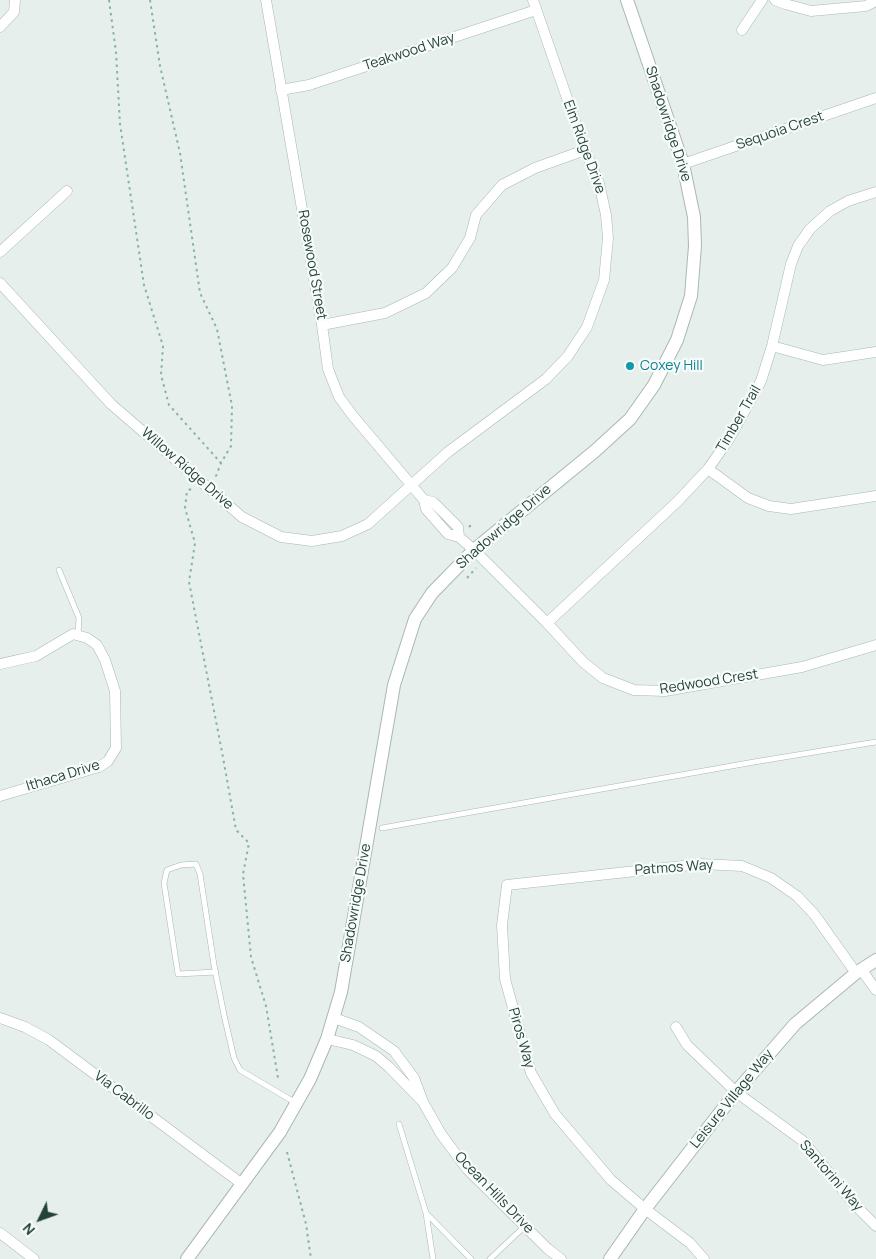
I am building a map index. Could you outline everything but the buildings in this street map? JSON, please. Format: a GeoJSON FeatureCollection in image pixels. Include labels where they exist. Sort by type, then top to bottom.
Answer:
{"type":"FeatureCollection","features":[{"type":"Feature","properties":{"kind":"street"},"geometry":{"type":"LineString","coordinates":[[0,27],[14,12],[15,0]]}},
{"type":"Feature","properties":{"kind":"street","name":"Rosewood Street"},"geometry":{"type":"LineString","coordinates":[[266,0],[328,369],[339,398],[424,500],[433,502],[458,527],[459,537],[474,550]]}},
{"type":"Feature","properties":{"kind":"street","name":"Shadowridge Drive"},"geometry":{"type":"LineString","coordinates":[[187,1259],[280,1132],[310,1079],[327,1039],[341,992],[394,685],[415,619],[432,593],[474,550],[630,419],[654,385],[677,340],[691,296],[695,246],[694,217],[684,164],[627,0]]}},
{"type":"Feature","properties":{"kind":"street"},"geometry":{"type":"LineString","coordinates":[[742,30],[762,0]]}},
{"type":"Feature","properties":{"kind":"street"},"geometry":{"type":"LineString","coordinates":[[775,0],[811,10],[866,6],[876,1]]}},
{"type":"Feature","properties":{"kind":"street","name":"Teakwood Way"},"geometry":{"type":"LineString","coordinates":[[281,90],[309,85],[535,5]]}},
{"type":"Feature","properties":{"kind":"street","name":"Elm Ridge Drive"},"geometry":{"type":"LineString","coordinates":[[412,485],[448,452],[546,379],[568,356],[586,327],[604,280],[608,238],[606,215],[599,183],[585,150],[535,5]]}},
{"type":"Feature","properties":{"kind":"street","name":"Sequoia Crest"},"geometry":{"type":"LineString","coordinates":[[684,164],[876,98]]}},
{"type":"Feature","properties":{"kind":"street"},"geometry":{"type":"LineString","coordinates":[[322,325],[385,313],[426,293],[452,268],[470,238],[476,215],[502,185],[535,168],[585,150]]}},
{"type":"Feature","properties":{"kind":"street"},"geometry":{"type":"LineString","coordinates":[[0,252],[67,191]]}},
{"type":"Feature","properties":{"kind":"street","name":"Timber Trail"},"geometry":{"type":"LineString","coordinates":[[547,623],[677,502],[708,469],[729,439],[761,381],[772,346],[791,264],[798,246],[810,229],[830,211],[848,201],[876,192]]}},
{"type":"Feature","properties":{"kind":"street","name":"Willow Ridge Drive"},"geometry":{"type":"LineString","coordinates":[[0,282],[111,404],[242,517],[281,537],[312,541],[342,536],[368,524],[412,485]]}},
{"type":"Feature","properties":{"kind":"street"},"geometry":{"type":"LineString","coordinates":[[772,346],[823,360],[876,352]]}},
{"type":"Feature","properties":{"kind":"street"},"geometry":{"type":"LineString","coordinates":[[708,469],[748,498],[769,506],[791,509],[876,496]]}},
{"type":"Feature","properties":{"kind":"street","name":"Redwood Crest"},"geometry":{"type":"LineString","coordinates":[[474,550],[583,662],[603,678],[634,690],[665,691],[802,667],[876,645]]}},
{"type":"Feature","properties":{"kind":"street"},"geometry":{"type":"LineString","coordinates":[[0,664],[36,656],[73,634],[78,635]]}},
{"type":"Feature","properties":{"kind":"street","name":"Ithaca Drive"},"geometry":{"type":"LineString","coordinates":[[0,796],[99,766],[108,761],[116,748],[115,690],[105,660],[97,645],[87,638],[78,635]]}},
{"type":"Feature","properties":{"kind":"street","name":"Patmos Way"},"geometry":{"type":"LineString","coordinates":[[506,885],[701,864],[742,866],[771,878],[797,896],[814,914],[858,971],[876,990]]}},
{"type":"Feature","properties":{"kind":"street","name":"Piros Way"},"geometry":{"type":"LineString","coordinates":[[506,885],[502,925],[505,979],[531,1073],[555,1114],[611,1180],[690,1243],[704,1259]]}},
{"type":"Feature","properties":{"kind":"street","name":"Leisure Village Way"},"geometry":{"type":"LineString","coordinates":[[610,1259],[645,1209],[736,1092],[795,1024],[858,971],[876,960]]}},
{"type":"Feature","properties":{"kind":"street","name":"Via Cabrillo"},"geometry":{"type":"LineString","coordinates":[[0,1018],[25,1027],[49,1040],[242,1184]]}},
{"type":"Feature","properties":{"kind":"street","name":"Ocean Hills Drive"},"geometry":{"type":"LineString","coordinates":[[334,1018],[359,1027],[394,1051],[414,1078],[423,1102],[441,1134],[467,1169],[548,1249],[561,1259]]}},
{"type":"Feature","properties":{"kind":"street","name":"Santorini Way"},"geometry":{"type":"LineString","coordinates":[[676,1027],[687,1045],[736,1092],[803,1142],[855,1205],[876,1226]]}},
{"type":"Feature","properties":{"kind":"street"},"geometry":{"type":"LineString","coordinates":[[327,1039],[353,1045],[376,1056],[423,1102]]}},
{"type":"Feature","properties":{"kind":"street"},"geometry":{"type":"LineString","coordinates":[[386,1064],[394,1051]]}},
{"type":"Feature","properties":{"kind":"street"},"geometry":{"type":"LineString","coordinates":[[0,1233],[34,1259]]}},
{"type":"Feature","properties":{"kind":"lane"},"geometry":{"type":"LineString","coordinates":[[59,570],[79,618],[78,635]]}},
{"type":"Feature","properties":{"kind":"lane"},"geometry":{"type":"LineString","coordinates":[[382,828],[876,742]]}},
{"type":"Feature","properties":{"kind":"lane"},"geometry":{"type":"LineString","coordinates":[[216,972],[178,974],[164,884],[167,870],[181,865],[196,864],[200,874],[216,972],[234,1058],[240,1070],[296,1104]]}},
{"type":"Feature","properties":{"kind":"lane"},"geometry":{"type":"LineString","coordinates":[[399,1124],[426,1213],[433,1259]]}},
{"type":"Feature","properties":{"kind":"lane"},"geometry":{"type":"LineString","coordinates":[[426,1213],[471,1259]]}},
{"type":"Feature","properties":{"kind":"lane"},"geometry":{"type":"LineString","coordinates":[[490,1259],[525,1226]]}},
{"type":"Feature","properties":{"kind":"path"},"geometry":{"type":"LineString","coordinates":[[109,0],[116,52],[120,124],[144,285],[163,346],[160,375],[169,405],[221,463]]}},
{"type":"Feature","properties":{"kind":"path"},"geometry":{"type":"LineString","coordinates":[[150,0],[160,66],[180,153],[200,293],[217,329],[232,406],[231,446],[216,476],[186,491],[185,508],[195,543],[189,582],[236,830],[249,843],[244,874],[251,957],[266,1006],[278,1078]]}},
{"type":"Feature","properties":{"kind":"path"},"geometry":{"type":"LineString","coordinates":[[287,1152],[306,1224],[312,1259]]}},
{"type":"Feature","properties":{"kind":"place","name":"Coxey Hill"},"geometry":{"type":"Point","coordinates":[630,366]}}]}
